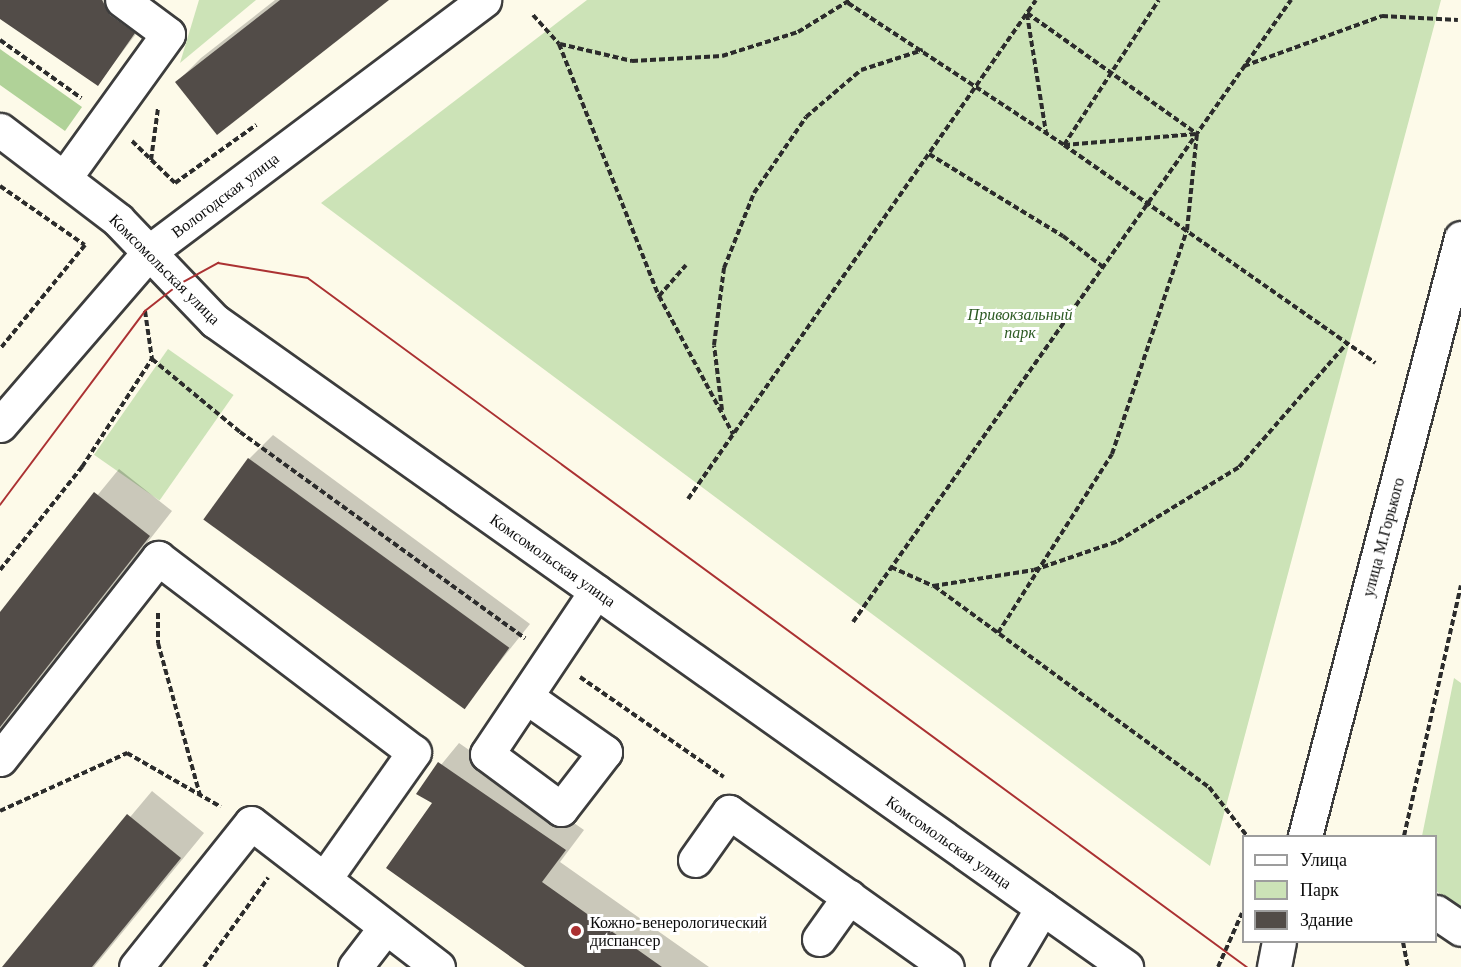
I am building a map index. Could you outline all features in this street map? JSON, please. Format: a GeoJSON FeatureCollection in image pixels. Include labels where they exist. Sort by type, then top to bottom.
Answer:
{"type":"FeatureCollection","features":[{"type":"Feature","properties":{"kind":"street"},"geometry":{"type":"LineString","coordinates":[[65,177],[168,34],[122,0]]}},
{"type":"Feature","properties":{"kind":"street","name":"Вологодская улица"},"geometry":{"type":"LineString","coordinates":[[0,425],[150,251],[484,0]]}},
{"type":"Feature","properties":{"kind":"street","name":"Комсомольская улица"},"geometry":{"type":"LineString","coordinates":[[0,130],[65,177],[150,251],[214,321],[1126,967]]}},
{"type":"Feature","properties":{"kind":"street","name":"улица М.Горького"},"geometry":{"type":"LineString","coordinates":[[1306,835],[1461,238]]}},
{"type":"Feature","properties":{"kind":"street"},"geometry":{"type":"LineString","coordinates":[[0,759],[158,558],[218,610],[414,752],[325,878]]}},
{"type":"Feature","properties":{"kind":"street"},"geometry":{"type":"LineString","coordinates":[[528,698],[596,591]]}},
{"type":"Feature","properties":{"kind":"street"},"geometry":{"type":"LineString","coordinates":[[695,860],[729,812],[947,967]]}},
{"type":"Feature","properties":{"kind":"street"},"geometry":{"type":"LineString","coordinates":[[136,967],[251,824],[325,878],[385,928],[438,967]]}},
{"type":"Feature","properties":{"kind":"street"},"geometry":{"type":"LineString","coordinates":[[819,939],[849,897]]}},
{"type":"Feature","properties":{"kind":"street"},"geometry":{"type":"LineString","coordinates":[[1007,967],[1042,908]]}},
{"type":"Feature","properties":{"kind":"street"},"geometry":{"type":"LineString","coordinates":[[1437,913],[1461,929]]}},
{"type":"Feature","properties":{"kind":"street"},"geometry":{"type":"LineString","coordinates":[[355,967],[385,928]]}},
{"type":"Feature","properties":{"kind":"street"},"geometry":{"type":"LineString","coordinates":[[1274,967],[1279,943]]}},
{"type":"Feature","properties":{"kind":"path"},"geometry":{"type":"LineString","coordinates":[[688,499],[1036,0]]}},
{"type":"Feature","properties":{"kind":"path"},"geometry":{"type":"LineString","coordinates":[[1064,145],[1159,0]]}},
{"type":"Feature","properties":{"kind":"path"},"geometry":{"type":"LineString","coordinates":[[853,622],[1291,0]]}},
{"type":"Feature","properties":{"kind":"path"},"geometry":{"type":"LineString","coordinates":[[559,44],[632,62],[722,56],[798,32],[849,1],[1148,202],[1375,363]]}},
{"type":"Feature","properties":{"kind":"path"},"geometry":{"type":"LineString","coordinates":[[1027,13],[1197,134]]}},
{"type":"Feature","properties":{"kind":"path"},"geometry":{"type":"LineString","coordinates":[[1027,13],[1046,133]]}},
{"type":"Feature","properties":{"kind":"path"},"geometry":{"type":"LineString","coordinates":[[533,15],[559,44],[659,296],[733,434]]}},
{"type":"Feature","properties":{"kind":"path"},"geometry":{"type":"LineString","coordinates":[[1244,67],[1383,16],[1458,20]]}},
{"type":"Feature","properties":{"kind":"path"},"geometry":{"type":"LineString","coordinates":[[722,414],[714,345],[724,268],[754,193],[806,117],[861,70],[923,50]]}},
{"type":"Feature","properties":{"kind":"path"},"geometry":{"type":"LineString","coordinates":[[1064,145],[1197,134]]}},
{"type":"Feature","properties":{"kind":"path"},"geometry":{"type":"LineString","coordinates":[[998,633],[1034,570],[1112,454],[1187,230],[1197,134]]}},
{"type":"Feature","properties":{"kind":"path"},"geometry":{"type":"LineString","coordinates":[[929,154],[1063,236],[1103,267]]}},
{"type":"Feature","properties":{"kind":"path"},"geometry":{"type":"LineString","coordinates":[[151,160],[175,183]]}},
{"type":"Feature","properties":{"kind":"path"},"geometry":{"type":"LineString","coordinates":[[0,186],[85,245],[0,349]]}},
{"type":"Feature","properties":{"kind":"path"},"geometry":{"type":"LineString","coordinates":[[659,296],[686,265]]}},
{"type":"Feature","properties":{"kind":"path"},"geometry":{"type":"LineString","coordinates":[[0,570],[82,467],[152,359],[145,310]]}},
{"type":"Feature","properties":{"kind":"path"},"geometry":{"type":"LineString","coordinates":[[933,586],[1034,570],[1118,541],[1239,467],[1347,343]]}},
{"type":"Feature","properties":{"kind":"path"},"geometry":{"type":"LineString","coordinates":[[152,359],[240,432],[554,659],[727,780]]}},
{"type":"Feature","properties":{"kind":"path"},"geometry":{"type":"LineString","coordinates":[[158,558],[158,643],[200,795]]}},
{"type":"Feature","properties":{"kind":"path"},"geometry":{"type":"LineString","coordinates":[[891,567],[933,586],[1209,787],[1245,835]]}},
{"type":"Feature","properties":{"kind":"path"},"geometry":{"type":"LineString","coordinates":[[1404,835],[1461,585]]}},
{"type":"Feature","properties":{"kind":"path"},"geometry":{"type":"LineString","coordinates":[[0,811],[127,753],[251,824]]}},
{"type":"Feature","properties":{"kind":"path"},"geometry":{"type":"LineString","coordinates":[[204,967],[288,851]]}},
{"type":"Feature","properties":{"kind":"path"},"geometry":{"type":"LineString","coordinates":[[1218,967],[1242,913]]}},
{"type":"Feature","properties":{"kind":"path"},"geometry":{"type":"LineString","coordinates":[[1403,943],[1408,967]]}},
{"type":"Feature","properties":{"kind":"green space"},"geometry":{"type":"Polygon","coordinates":[[[199,0],[256,0],[180,63],[199,0]]]}},
{"type":"Feature","properties":{"kind":"green space","name":"Привокзальный парк"},"geometry":{"type":"Polygon","coordinates":[[[587,0],[1441,0],[1210,866],[321,203],[587,0]]]}},
{"type":"Feature","properties":{"kind":"green space"},"geometry":{"type":"Polygon","coordinates":[[[0,49],[82,107],[65,131],[0,85],[0,49]]]}},
{"type":"Feature","properties":{"kind":"green space"},"geometry":{"type":"Polygon","coordinates":[[[168,349],[234,395],[160,501],[94,455],[168,349]]]}},
{"type":"Feature","properties":{"kind":"green space"},"geometry":{"type":"Polygon","coordinates":[[[1454,678],[1461,683],[1461,908],[1437,892],[1437,835],[1422,835],[1454,678]]]}},
{"type":"Feature","properties":{"kind":"building"},"geometry":{"type":"Polygon","coordinates":[[[0,0],[102,0],[110,15],[135,33],[98,86],[0,19],[0,0]]]}},
{"type":"Feature","properties":{"kind":"building"},"geometry":{"type":"Polygon","coordinates":[[[280,0],[389,0],[217,135],[175,82],[280,0]]]}},
{"type":"Feature","properties":{"kind":"building"},"geometry":{"type":"Polygon","coordinates":[[[248,458],[509,648],[465,709],[203,519],[248,458]]]}},
{"type":"Feature","properties":{"kind":"building"},"geometry":{"type":"Polygon","coordinates":[[[94,492],[150,536],[0,727],[0,612],[94,492]]]}},
{"type":"Feature","properties":{"kind":"building"},"geometry":{"type":"Polygon","coordinates":[[[438,762],[566,850],[542,882],[662,967],[525,967],[386,868],[432,803],[416,794],[438,762]]]}},
{"type":"Feature","properties":{"kind":"building"},"geometry":{"type":"Polygon","coordinates":[[[127,814],[181,858],[92,967],[2,967],[127,814]]]}},
{"type":"Feature","properties":{"kind":"tram line"},"geometry":{"type":"LineString","coordinates":[[0,505],[145,311],[178,285],[218,263],[308,278],[1247,967]]}},
{"type":"Feature","properties":{"kind":"place","name":"Кожно-венерологический диспансер"},"geometry":{"type":"Point","coordinates":[576,931]}}]}
